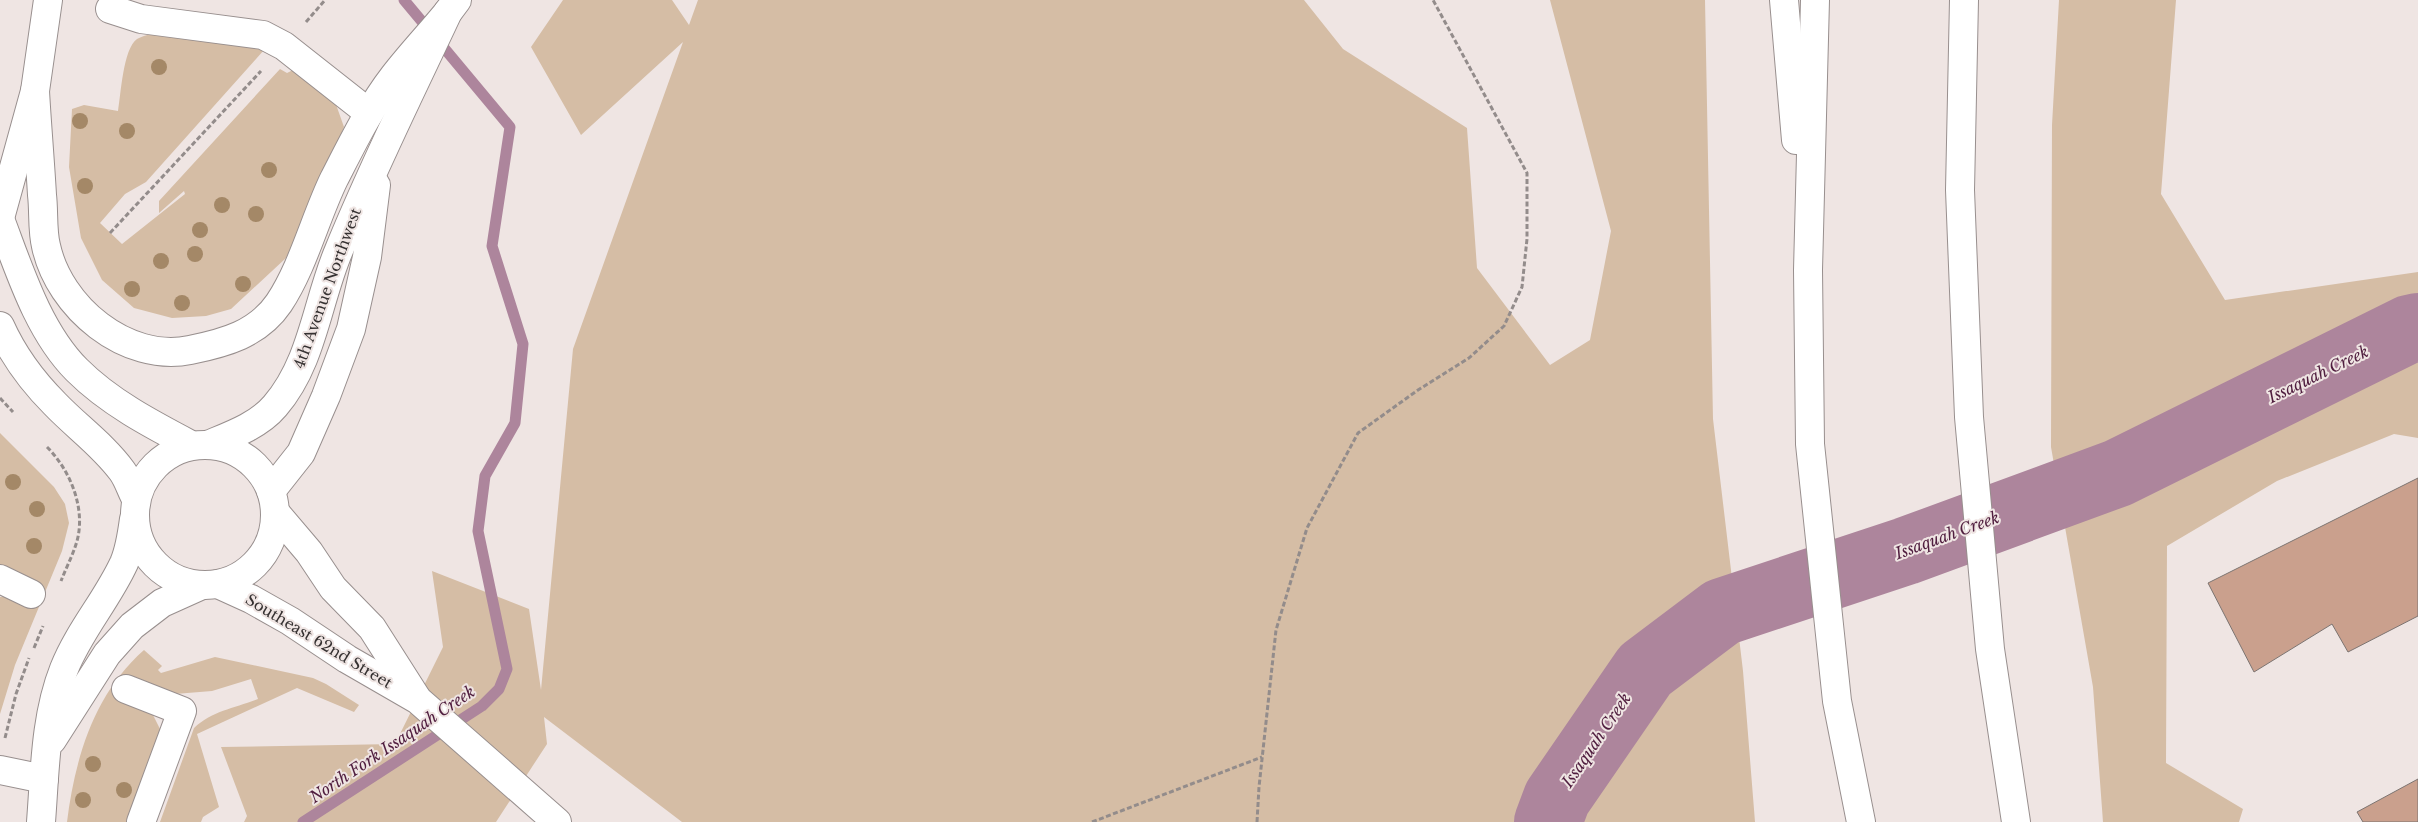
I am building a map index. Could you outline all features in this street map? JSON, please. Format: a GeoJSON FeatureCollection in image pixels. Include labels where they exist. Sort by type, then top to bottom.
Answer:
{"type":"FeatureCollection","features":[{"type":"Feature","properties":{"kind":"main road"},"geometry":{"type":"LineString","coordinates":[[47,748],[107,654],[132,626],[162,602],[210,585],[237,578],[254,566],[266,550],[271,538],[273,501],[262,473],[248,459],[230,449],[200,445],[113,400],[76,369],[49,333],[29,297],[0,218],[35,91],[48,0]]}},
{"type":"Feature","properties":{"kind":"main road"},"geometry":{"type":"LineString","coordinates":[[1784,0],[1808,270]]}},
{"type":"Feature","properties":{"kind":"main road"},"geometry":{"type":"LineString","coordinates":[[1815,0],[1808,270],[1810,444],[1837,701],[1861,822]]}},
{"type":"Feature","properties":{"kind":"main road"},"geometry":{"type":"LineString","coordinates":[[1964,0],[1960,190],[1969,416],[1990,649],[2016,822]]}},
{"type":"Feature","properties":{"kind":"main road"},"geometry":{"type":"LineString","coordinates":[[35,91],[46,246],[64,290],[94,323],[121,340],[151,350],[184,352],[225,344],[256,327],[279,303],[304,251],[333,181],[370,113],[400,88],[452,6]]}},
{"type":"Feature","properties":{"kind":"main road"},"geometry":{"type":"LineString","coordinates":[[110,9],[141,19],[263,35],[284,46],[370,113]]}},
{"type":"Feature","properties":{"kind":"main road","name":"4th Avenue Northwest"},"geometry":{"type":"LineString","coordinates":[[200,445],[244,429],[274,407],[302,366],[338,252],[380,153],[400,88]]}},
{"type":"Feature","properties":{"kind":"main road","name":"4th Avenue Northwest"},"geometry":{"type":"LineString","coordinates":[[273,501],[301,453],[326,396],[351,329],[367,257],[380,153]]}},
{"type":"Feature","properties":{"kind":"main road"},"geometry":{"type":"LineString","coordinates":[[0,326],[8,344],[28,373],[55,404],[99,443],[123,472],[135,509],[137,536],[144,551],[155,565],[169,576],[184,582],[210,585]]}},
{"type":"Feature","properties":{"kind":"main road"},"geometry":{"type":"LineString","coordinates":[[41,822],[47,748],[55,698],[64,669],[77,640],[124,562],[130,544],[135,509],[143,480],[156,464],[171,452],[200,445]]}},
{"type":"Feature","properties":{"kind":"main road","name":"Southeast 62nd Street"},"geometry":{"type":"LineString","coordinates":[[273,501],[333,588],[372,628],[418,700]]}},
{"type":"Feature","properties":{"kind":"main road"},"geometry":{"type":"LineString","coordinates":[[0,579],[31,594]]}},
{"type":"Feature","properties":{"kind":"main road","name":"Southeast 62nd Street"},"geometry":{"type":"LineString","coordinates":[[210,585],[251,599],[290,621],[347,659],[418,700],[557,822]]}},
{"type":"Feature","properties":{"kind":"main road"},"geometry":{"type":"LineString","coordinates":[[126,689],[182,711],[141,822]]}},
{"type":"Feature","properties":{"kind":"main road"},"geometry":{"type":"LineString","coordinates":[[0,770],[44,779]]}},
{"type":"Feature","properties":{"kind":"path"},"geometry":{"type":"LineString","coordinates":[[110,233],[326,0]]}},
{"type":"Feature","properties":{"kind":"path"},"geometry":{"type":"LineString","coordinates":[[1257,822],[1276,630],[1307,528],[1358,433],[1418,390],[1469,358],[1504,326],[1522,288],[1527,239],[1528,172],[1433,0]]}},
{"type":"Feature","properties":{"kind":"path"},"geometry":{"type":"LineString","coordinates":[[1092,822],[1262,757]]}},
{"type":"Feature","properties":{"kind":"shaded area"},"geometry":{"type":"Polygon","coordinates":[[[563,0],[672,0],[689,25],[698,0],[1304,0],[1343,49],[1467,128],[1477,268],[1550,365],[1590,340],[1611,231],[1550,0],[1705,0],[1713,419],[1743,671],[1755,822],[682,822],[544,717],[547,744],[496,822],[244,822],[247,816],[221,747],[395,744],[443,647],[432,571],[529,609],[541,690],[573,349],[683,42],[581,135],[531,47],[563,0]]]}},
{"type":"Feature","properties":{"kind":"shaded area"},"geometry":{"type":"Polygon","coordinates":[[[2059,0],[2176,0],[2161,194],[2225,300],[2418,272],[2418,438],[2394,434],[2277,481],[2167,546],[2166,763],[2243,809],[2239,822],[2103,822],[2093,687],[2051,447],[2052,125],[2059,0]]]}},
{"type":"Feature","properties":{"kind":"shaded area"},"geometry":{"type":"Polygon","coordinates":[[[156,32],[249,42],[264,50],[146,182],[125,194],[100,223],[122,244],[185,194],[184,191],[159,213],[159,201],[280,69],[287,73],[297,68],[333,96],[344,127],[314,201],[286,258],[231,309],[206,316],[172,318],[134,308],[102,280],[81,238],[69,167],[72,109],[84,105],[118,111],[126,62],[132,44],[139,38],[156,32]]]}},
{"type":"Feature","properties":{"kind":"shaded area"},"geometry":{"type":"Polygon","coordinates":[[[0,433],[54,487],[65,504],[69,523],[62,551],[15,665],[0,714],[0,597],[14,597],[0,566],[0,433]]]}},
{"type":"Feature","properties":{"kind":"shaded area"},"geometry":{"type":"Polygon","coordinates":[[[144,650],[162,666],[158,670],[161,673],[215,657],[313,678],[359,705],[354,712],[297,688],[197,734],[219,807],[203,817],[201,822],[160,822],[194,728],[201,722],[224,710],[258,699],[251,679],[212,691],[175,694],[152,713],[162,733],[133,822],[67,822],[75,774],[90,728],[112,686],[144,650]]]}},
{"type":"Feature","properties":{"kind":"building"},"geometry":{"type":"Polygon","coordinates":[[[2418,478],[2418,616],[2348,652],[2332,624],[2254,672],[2208,583],[2418,478]]]}},
{"type":"Feature","properties":{"kind":"building"},"geometry":{"type":"Polygon","coordinates":[[[2418,779],[2418,822],[2363,822],[2357,812],[2418,779]]]}},
{"type":"Feature","properties":{"kind":"waterway","name":"North Fork Issaquah Creek"},"geometry":{"type":"LineString","coordinates":[[303,822],[482,706],[499,689],[507,669],[478,531],[485,476],[515,423],[523,344],[492,246],[510,127],[404,0]]}},
{"type":"Feature","properties":{"kind":"waterway","name":"Issaquah Creek"},"geometry":{"type":"LineString","coordinates":[[1548,822],[1557,798],[1645,670],[1722,612],[1906,551],[2118,473],[2409,329],[2418,327]]}}]}
